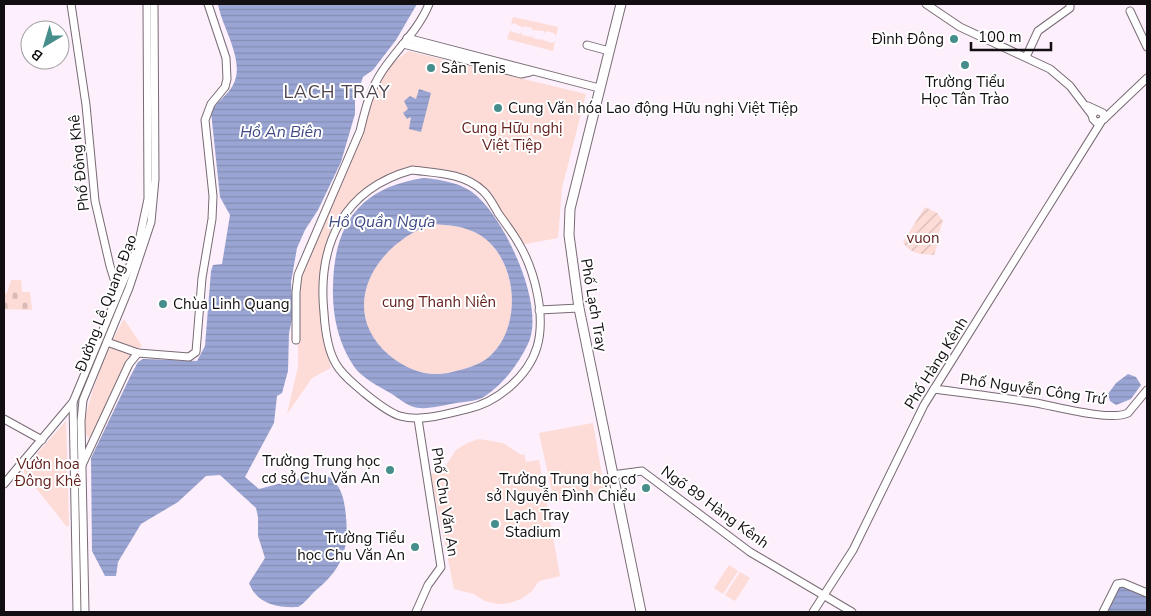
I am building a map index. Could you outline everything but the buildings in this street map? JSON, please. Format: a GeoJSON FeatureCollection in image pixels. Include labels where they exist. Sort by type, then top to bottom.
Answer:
{"type":"FeatureCollection","features":[{"type":"Feature","properties":{"kind":"main road","name":"Phố Lạch Tray"},"geometry":{"type":"LineString","coordinates":[[621,4],[570,209],[570,242],[579,308],[607,437],[612,476],[641,612]]}},
{"type":"Feature","properties":{"kind":"street","name":"Phố Đông Khê"},"geometry":{"type":"LineString","coordinates":[[71,4],[86,105],[95,201],[118,292]]}},
{"type":"Feature","properties":{"kind":"street","name":"Đường Lê Quang Đạo"},"geometry":{"type":"LineString","coordinates":[[118,292],[138,246],[148,199],[147,4]]}},
{"type":"Feature","properties":{"kind":"street","name":"Đường Lê Quang Đạo"},"geometry":{"type":"LineString","coordinates":[[85,612],[80,431],[83,400],[126,296],[143,247],[154,204],[154,4]]}},
{"type":"Feature","properties":{"kind":"street"},"geometry":{"type":"LineString","coordinates":[[107,342],[138,353],[189,357],[196,352],[202,278],[212,219],[213,196],[205,120],[211,104],[225,87],[227,80],[226,58],[208,4]]}},
{"type":"Feature","properties":{"kind":"street"},"geometry":{"type":"LineString","coordinates":[[296,340],[298,274],[360,132],[371,92],[382,71],[405,41],[429,4]]}},
{"type":"Feature","properties":{"kind":"street"},"geometry":{"type":"LineString","coordinates":[[926,4],[960,26],[1050,69],[1070,86],[1098,117],[1111,111],[1147,78]]}},
{"type":"Feature","properties":{"kind":"street"},"geometry":{"type":"LineString","coordinates":[[1026,57],[1038,31],[1070,8],[1070,4]]}},
{"type":"Feature","properties":{"kind":"street"},"geometry":{"type":"LineString","coordinates":[[1130,11],[1147,47]]}},
{"type":"Feature","properties":{"kind":"street"},"geometry":{"type":"LineString","coordinates":[[405,41],[485,61],[522,67],[530,72],[599,88]]}},
{"type":"Feature","properties":{"kind":"street"},"geometry":{"type":"LineString","coordinates":[[587,45],[609,51]]}},
{"type":"Feature","properties":{"kind":"street","name":"Phố Hàng Kênh"},"geometry":{"type":"LineString","coordinates":[[814,612],[853,550],[924,405],[1094,136],[1098,117]]}},
{"type":"Feature","properties":{"kind":"street"},"geometry":{"type":"LineString","coordinates":[[412,170],[458,176],[483,191],[520,245],[533,279],[539,310],[540,334],[537,348],[523,374],[483,406],[418,419],[398,416],[370,398],[342,373],[329,349],[322,298],[326,253],[340,220],[355,201],[392,176],[412,170]]}},
{"type":"Feature","properties":{"kind":"street"},"geometry":{"type":"LineString","coordinates":[[110,266],[118,272],[129,267]]}},
{"type":"Feature","properties":{"kind":"street"},"geometry":{"type":"LineString","coordinates":[[4,484],[6,474],[17,469],[73,402],[118,292],[126,296]]}},
{"type":"Feature","properties":{"kind":"street"},"geometry":{"type":"LineString","coordinates":[[539,310],[579,308]]}},
{"type":"Feature","properties":{"kind":"street"},"geometry":{"type":"LineString","coordinates":[[75,479],[129,364],[138,353]]}},
{"type":"Feature","properties":{"kind":"street","name":"Phố Nguyễn Công Trứ"},"geometry":{"type":"LineString","coordinates":[[934,389],[1115,415],[1128,413],[1147,390]]}},
{"type":"Feature","properties":{"kind":"street"},"geometry":{"type":"LineString","coordinates":[[73,402],[83,400]]}},
{"type":"Feature","properties":{"kind":"street"},"geometry":{"type":"LineString","coordinates":[[73,402],[78,612]]}},
{"type":"Feature","properties":{"kind":"street"},"geometry":{"type":"LineString","coordinates":[[4,419],[42,440]]}},
{"type":"Feature","properties":{"kind":"street","name":"Phố Chu Văn An"},"geometry":{"type":"LineString","coordinates":[[416,612],[428,585],[441,567],[418,419]]}},
{"type":"Feature","properties":{"kind":"street","name":"Ngõ 89 Hàng Kênh"},"geometry":{"type":"LineString","coordinates":[[612,476],[642,471],[750,552],[852,612]]}},
{"type":"Feature","properties":{"kind":"street"},"geometry":{"type":"LineString","coordinates":[[1103,612],[1117,584],[1123,583],[1147,593]]}},
{"type":"Feature","properties":{"kind":"green space"},"geometry":{"type":"Polygon","coordinates":[[[513,17],[558,27],[556,36],[554,33],[546,31],[545,34],[544,31],[532,30],[532,28],[524,26],[523,28],[514,23],[511,25],[513,17]]]}},
{"type":"Feature","properties":{"kind":"green space"},"geometry":{"type":"Polygon","coordinates":[[[510,30],[520,34],[521,32],[522,35],[531,37],[532,35],[533,38],[541,40],[542,38],[552,43],[555,41],[553,51],[507,39],[510,30]]]}},
{"type":"Feature","properties":{"kind":"green space","name":"Cung Hữu nghị Việt Tiệp"},"geometry":{"type":"Polygon","coordinates":[[[408,51],[586,94],[562,188],[558,238],[520,245],[499,207],[487,190],[474,181],[460,176],[412,169],[397,171],[375,182],[348,206],[334,226],[325,247],[321,270],[321,319],[331,368],[312,378],[287,414],[298,367],[298,275],[377,81],[388,67],[408,51]]]}},
{"type":"Feature","properties":{"kind":"green space","name":"vuon"},"geometry":{"type":"Polygon","coordinates":[[[925,207],[937,213],[943,221],[934,255],[920,254],[912,251],[903,242],[925,207]]]}},
{"type":"Feature","properties":{"kind":"green space","name":"cung Thanh Niên"},"geometry":{"type":"Polygon","coordinates":[[[433,224],[469,230],[480,235],[493,246],[509,276],[512,293],[508,328],[501,343],[490,356],[482,362],[467,368],[443,374],[411,369],[389,355],[373,337],[365,317],[364,298],[370,279],[380,261],[395,245],[413,233],[433,224]]]}},
{"type":"Feature","properties":{"kind":"green space"},"geometry":{"type":"Polygon","coordinates":[[[11,280],[21,280],[22,292],[30,292],[32,310],[4,309],[4,293],[7,293],[11,280]]]}},
{"type":"Feature","properties":{"kind":"green space","name":"Vườn hoa Đông Khê"},"geometry":{"type":"Polygon","coordinates":[[[124,319],[142,346],[135,351],[124,365],[92,436],[89,438],[85,430],[90,399],[104,360],[124,319]]]}},
{"type":"Feature","properties":{"kind":"green space","name":"Vườn hoa Đông Khê"},"geometry":{"type":"Polygon","coordinates":[[[66,421],[69,525],[67,527],[24,473],[24,468],[66,421]]]}},
{"type":"Feature","properties":{"kind":"green space"},"geometry":{"type":"Polygon","coordinates":[[[593,423],[605,493],[554,501],[539,433],[593,423]]]}},
{"type":"Feature","properties":{"kind":"green space","name":"Lạch Tray Stadium"},"geometry":{"type":"Polygon","coordinates":[[[479,439],[503,443],[521,455],[524,454],[526,462],[539,460],[560,576],[539,581],[532,591],[521,599],[510,603],[498,604],[485,601],[474,594],[454,589],[432,481],[431,474],[443,470],[456,450],[467,443],[479,439]]]}},
{"type":"Feature","properties":{"kind":"green space"},"geometry":{"type":"Polygon","coordinates":[[[729,565],[738,571],[723,594],[714,588],[729,565]]]}},
{"type":"Feature","properties":{"kind":"green space"},"geometry":{"type":"Polygon","coordinates":[[[740,572],[750,578],[735,601],[725,595],[740,572]]]}},
{"type":"Feature","properties":{"kind":"water","name":"Hồ An Biên"},"geometry":{"type":"Polygon","coordinates":[[[218,4],[417,4],[396,40],[373,70],[363,77],[355,101],[355,114],[341,162],[297,248],[291,282],[293,315],[289,333],[288,371],[282,393],[277,396],[274,423],[245,477],[259,489],[320,473],[331,478],[341,491],[347,533],[343,554],[333,573],[298,607],[283,607],[269,603],[257,596],[253,590],[249,583],[265,558],[258,536],[256,508],[220,475],[206,476],[178,502],[141,524],[118,562],[116,576],[105,576],[92,551],[91,458],[138,362],[143,359],[197,361],[205,346],[211,271],[213,265],[222,264],[230,215],[220,197],[211,112],[233,85],[237,66],[232,44],[218,4]]]}},
{"type":"Feature","properties":{"kind":"water"},"geometry":{"type":"Polygon","coordinates":[[[419,89],[431,93],[421,132],[409,129],[411,117],[407,119],[403,113],[408,109],[404,101],[410,96],[416,99],[419,89]]]}},
{"type":"Feature","properties":{"kind":"water","name":"Hồ Quần Ngựa"},"geometry":{"type":"Polygon","coordinates":[[[424,178],[445,181],[465,188],[477,196],[500,225],[511,244],[520,266],[532,309],[532,328],[528,344],[509,374],[482,398],[438,407],[412,407],[371,382],[356,370],[343,347],[335,317],[333,286],[339,244],[355,212],[383,190],[424,178]],[[433,224],[413,233],[395,245],[380,261],[370,279],[364,298],[365,317],[373,337],[389,355],[411,369],[426,373],[443,374],[467,368],[482,362],[490,356],[501,343],[508,328],[512,293],[509,276],[493,246],[480,235],[469,230],[433,224]]]}},
{"type":"Feature","properties":{"kind":"water"},"geometry":{"type":"Polygon","coordinates":[[[1128,374],[1136,377],[1141,385],[1131,399],[1116,405],[1110,401],[1108,394],[1116,383],[1128,374]]]}},
{"type":"Feature","properties":{"kind":"water"},"geometry":{"type":"Polygon","coordinates":[[[1123,587],[1147,595],[1147,612],[1107,612],[1117,589],[1123,587]]]}},
{"type":"Feature","properties":{"kind":"place","name":"Đình Đông"},"geometry":{"type":"Point","coordinates":[954,39]}},
{"type":"Feature","properties":{"kind":"place","name":"Trường Tiểu Học Tân Trào"},"geometry":{"type":"Point","coordinates":[965,65]}},
{"type":"Feature","properties":{"kind":"place","name":"Sân Tenis"},"geometry":{"type":"Point","coordinates":[431,68]}},
{"type":"Feature","properties":{"kind":"place","name":"Cung Văn hóa Lao động Hữu nghị Việt Tiệp"},"geometry":{"type":"Point","coordinates":[498,108]}},
{"type":"Feature","properties":{"kind":"place","name":"Chùa Linh Quang"},"geometry":{"type":"Point","coordinates":[163,304]}},
{"type":"Feature","properties":{"kind":"place","name":"Trường Trung học cơ sở Chu Văn An"},"geometry":{"type":"Point","coordinates":[390,470]}},
{"type":"Feature","properties":{"kind":"place","name":"Trường Trung học cơ sở Nguyễn Đình Chiểu"},"geometry":{"type":"Point","coordinates":[646,488]}},
{"type":"Feature","properties":{"kind":"place","name":"Lạch Tray Stadium"},"geometry":{"type":"Point","coordinates":[495,524]}},
{"type":"Feature","properties":{"kind":"place","name":"Trường Tiểu học Chu Văn An"},"geometry":{"type":"Point","coordinates":[415,547]}},
{"type":"Feature","properties":{"kind":"district","name":"LẠCH TRAY"},"geometry":{"type":"Point","coordinates":[337,92]}}]}
